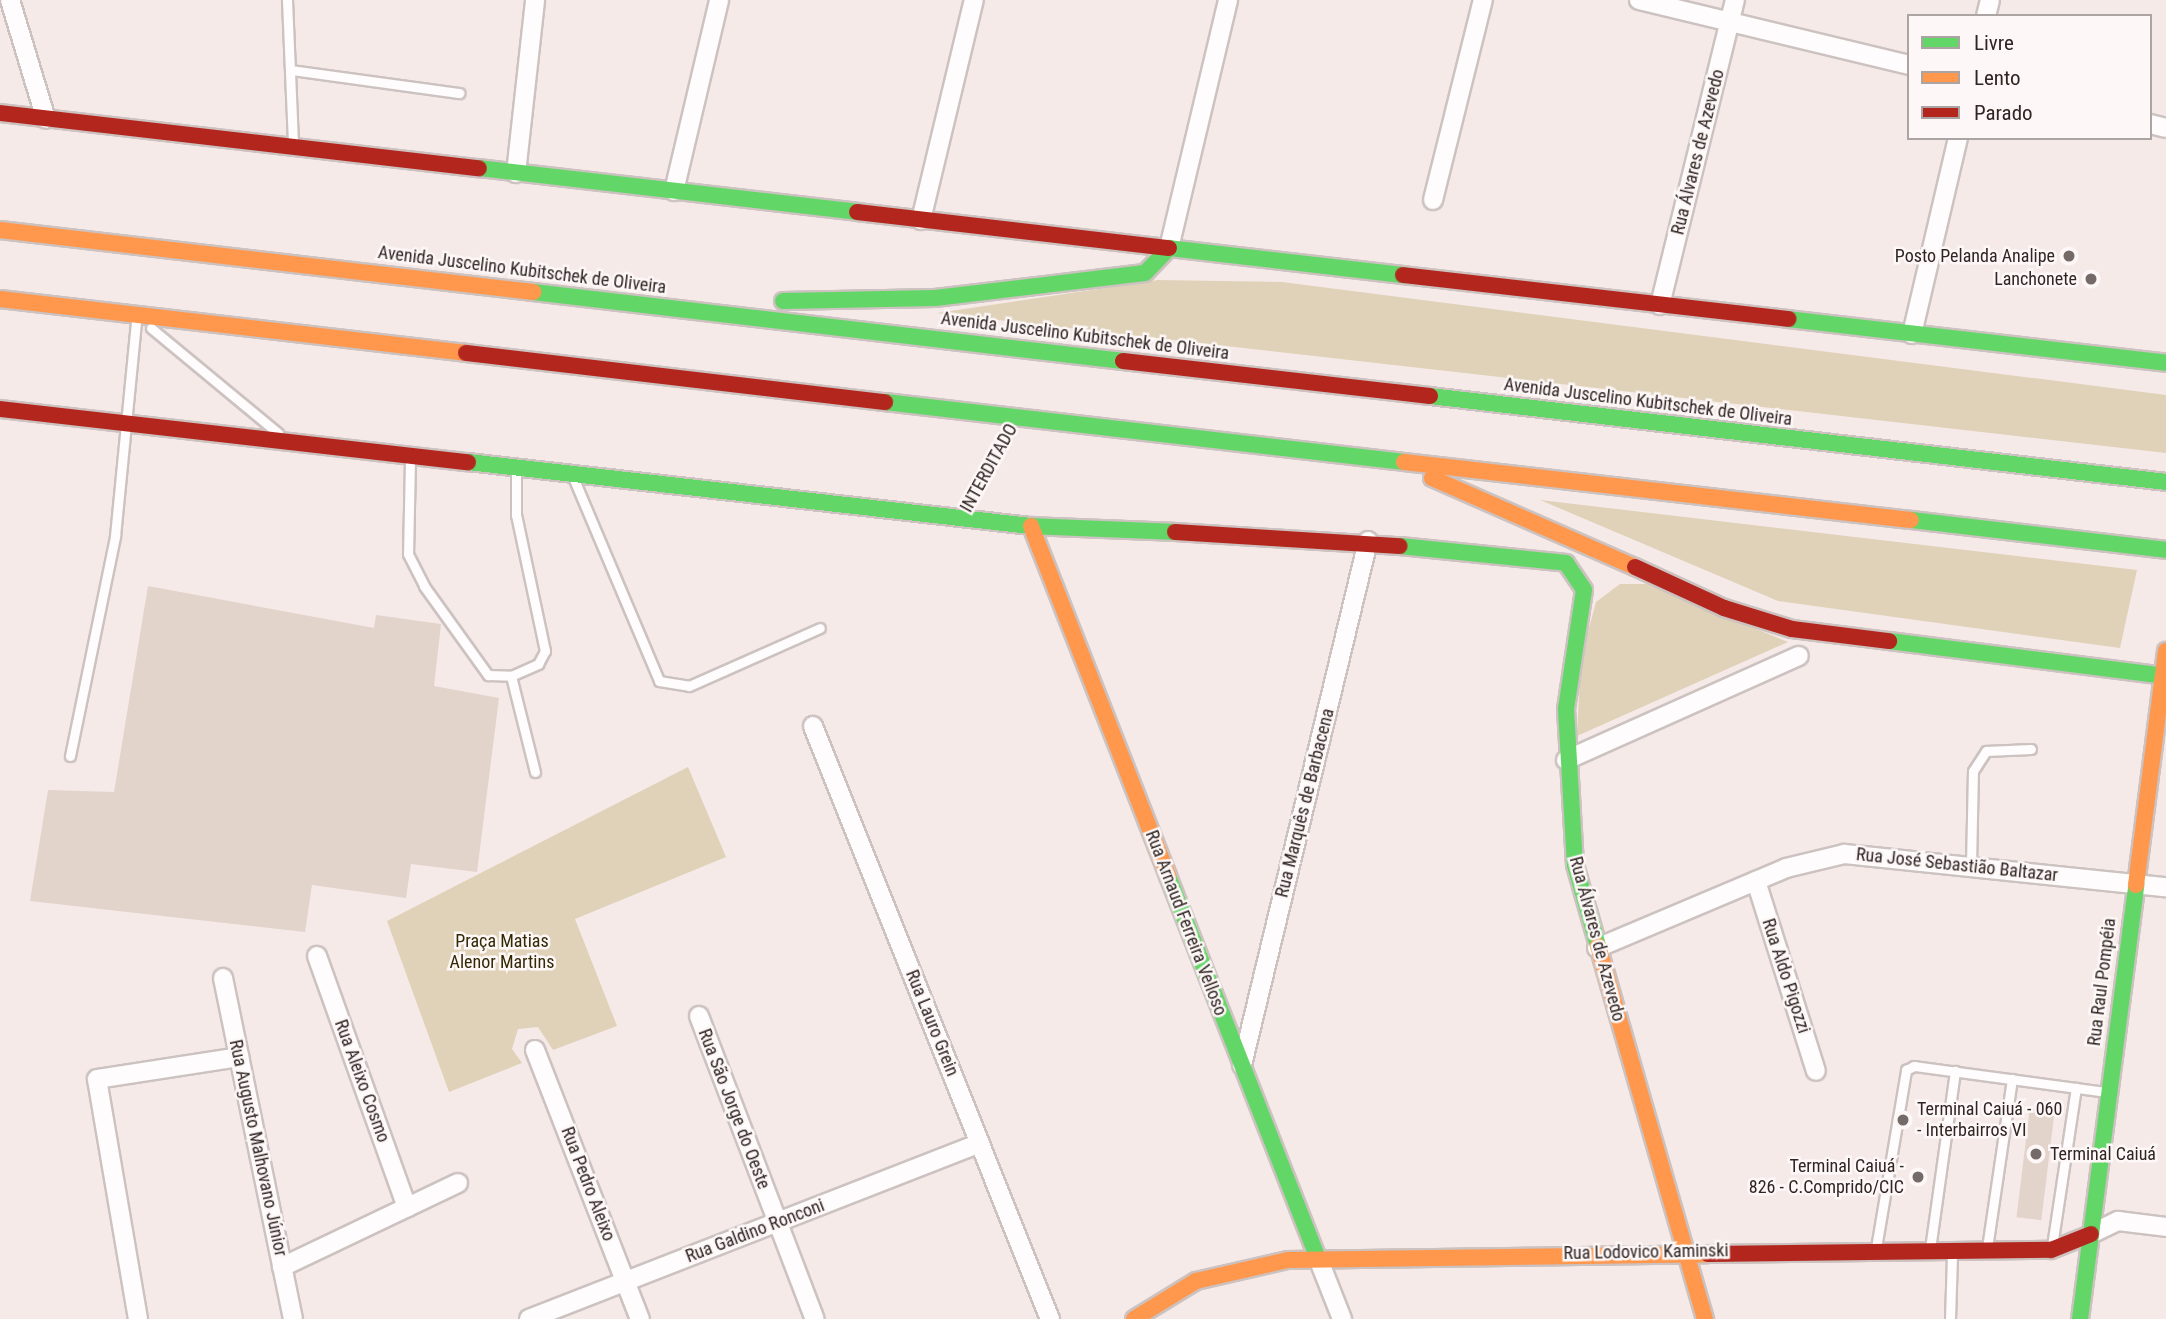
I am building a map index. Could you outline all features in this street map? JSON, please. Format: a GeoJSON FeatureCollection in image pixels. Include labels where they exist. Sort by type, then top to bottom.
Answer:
{"type":"FeatureCollection","features":[{"type":"Feature","properties":{"kind":"main road"},"geometry":{"type":"LineString","coordinates":[[0,113],[2166,363]]}},
{"type":"Feature","properties":{"kind":"main road","name":"Avenida Juscelino Kubitschek de Oliveira"},"geometry":{"type":"LineString","coordinates":[[0,230],[2166,482]]}},
{"type":"Feature","properties":{"kind":"main road"},"geometry":{"type":"LineString","coordinates":[[599,299],[935,298],[1145,273],[1169,248]]}},
{"type":"Feature","properties":{"kind":"main road"},"geometry":{"type":"LineString","coordinates":[[0,299],[2166,550]]}},
{"type":"Feature","properties":{"kind":"main road"},"geometry":{"type":"LineString","coordinates":[[0,409],[1031,526],[1368,541]]}},
{"type":"Feature","properties":{"kind":"main road"},"geometry":{"type":"LineString","coordinates":[[1374,457],[1484,496],[1724,608],[1792,629],[2163,676]]}},
{"type":"Feature","properties":{"kind":"main road","name":"Rua Arnaud Ferreira Velloso"},"geometry":{"type":"LineString","coordinates":[[1031,526],[1318,1258]]}},
{"type":"Feature","properties":{"kind":"main road","name":"Rua Álvares de Azevedo"},"geometry":{"type":"LineString","coordinates":[[1368,541],[1559,559],[1578,574],[1584,590],[1566,688],[1566,760],[1575,865],[1705,1319]]}},
{"type":"Feature","properties":{"kind":"main road","name":"Rua Raul Pompéia"},"geometry":{"type":"LineString","coordinates":[[2080,1319],[2133,883],[2166,651]]}},
{"type":"Feature","properties":{"kind":"main road","name":"Rua Lodovico Kaminski"},"geometry":{"type":"LineString","coordinates":[[1134,1319],[1196,1281],[1259,1264],[1318,1258],[1876,1248],[2052,1250],[2091,1234]]}},
{"type":"Feature","properties":{"kind":"street"},"geometry":{"type":"LineString","coordinates":[[516,173],[535,0]]}},
{"type":"Feature","properties":{"kind":"street"},"geometry":{"type":"LineString","coordinates":[[674,191],[719,0]]}},
{"type":"Feature","properties":{"kind":"street"},"geometry":{"type":"LineString","coordinates":[[921,220],[974,0]]}},
{"type":"Feature","properties":{"kind":"street"},"geometry":{"type":"LineString","coordinates":[[1169,248],[1228,0]]}},
{"type":"Feature","properties":{"kind":"street"},"geometry":{"type":"LineString","coordinates":[[1433,200],[1483,0]]}},
{"type":"Feature","properties":{"kind":"street"},"geometry":{"type":"LineString","coordinates":[[1639,0],[1907,65]]}},
{"type":"Feature","properties":{"kind":"street","name":"Rua Álvares de Azevedo"},"geometry":{"type":"LineString","coordinates":[[1660,305],[1735,0]]}},
{"type":"Feature","properties":{"kind":"street"},"geometry":{"type":"LineString","coordinates":[[9,7],[46,119]]}},
{"type":"Feature","properties":{"kind":"street"},"geometry":{"type":"LineString","coordinates":[[1912,334],[1958,140]]}},
{"type":"Feature","properties":{"kind":"street","name":"Rua Marquês de Barbacena"},"geometry":{"type":"LineString","coordinates":[[1242,1065],[1368,541]]}},
{"type":"Feature","properties":{"kind":"street"},"geometry":{"type":"LineString","coordinates":[[1566,760],[1799,656]]}},
{"type":"Feature","properties":{"kind":"street","name":"Rua Lauro Grein"},"geometry":{"type":"LineString","coordinates":[[813,726],[1050,1319]]}},
{"type":"Feature","properties":{"kind":"street","name":"Rua José Sebastião Baltazar"},"geometry":{"type":"LineString","coordinates":[[1597,948],[1755,881],[1844,854],[2166,887]]}},
{"type":"Feature","properties":{"kind":"street","name":"Rua Aldo Pigozzi"},"geometry":{"type":"LineString","coordinates":[[1755,881],[1816,1072]]}},
{"type":"Feature","properties":{"kind":"street","name":"Rua Aleixo Cosmo"},"geometry":{"type":"LineString","coordinates":[[317,956],[407,1207]]}},
{"type":"Feature","properties":{"kind":"street","name":"Rua Augusto Malhovano Júnior"},"geometry":{"type":"LineString","coordinates":[[223,978],[293,1319]]}},
{"type":"Feature","properties":{"kind":"street","name":"Rua São Jorge do Oeste"},"geometry":{"type":"LineString","coordinates":[[699,1016],[815,1319]]}},
{"type":"Feature","properties":{"kind":"street","name":"Rua Pedro Aleixo"},"geometry":{"type":"LineString","coordinates":[[536,1050],[640,1319]]}},
{"type":"Feature","properties":{"kind":"street"},"geometry":{"type":"LineString","coordinates":[[138,1319],[97,1079],[239,1057]]}},
{"type":"Feature","properties":{"kind":"street","name":"Rua Galdino Ronconi"},"geometry":{"type":"LineString","coordinates":[[529,1319],[980,1143]]}},
{"type":"Feature","properties":{"kind":"street"},"geometry":{"type":"LineString","coordinates":[[282,1268],[458,1182]]}},
{"type":"Feature","properties":{"kind":"street","name":"Rua Lodovico Kaminski"},"geometry":{"type":"LineString","coordinates":[[2091,1234],[2118,1221],[2166,1227]]}},
{"type":"Feature","properties":{"kind":"street","name":"Rua Arnaud Ferreira Velloso"},"geometry":{"type":"LineString","coordinates":[[1318,1258],[1342,1319]]}},
{"type":"Feature","properties":{"kind":"lane"},"geometry":{"type":"LineString","coordinates":[[287,0],[293,147]]}},
{"type":"Feature","properties":{"kind":"lane"},"geometry":{"type":"LineString","coordinates":[[291,69],[459,93]]}},
{"type":"Feature","properties":{"kind":"lane"},"geometry":{"type":"LineString","coordinates":[[70,756],[115,536],[123,422],[136,315]]}},
{"type":"Feature","properties":{"kind":"lane"},"geometry":{"type":"LineString","coordinates":[[136,315],[291,444]]}},
{"type":"Feature","properties":{"kind":"lane"},"geometry":{"type":"LineString","coordinates":[[410,457],[408,554],[488,675],[511,676],[538,664],[545,651],[516,515],[516,469]]}},
{"type":"Feature","properties":{"kind":"lane"},"geometry":{"type":"LineString","coordinates":[[573,475],[659,681],[689,686],[820,628]]}},
{"type":"Feature","properties":{"kind":"lane"},"geometry":{"type":"LineString","coordinates":[[511,676],[535,772]]}},
{"type":"Feature","properties":{"kind":"lane"},"geometry":{"type":"LineString","coordinates":[[1971,865],[1973,771],[1986,751],[2031,749]]}},
{"type":"Feature","properties":{"kind":"lane"},"geometry":{"type":"LineString","coordinates":[[1876,1248],[1903,1073],[1914,1066],[2108,1093]]}},
{"type":"Feature","properties":{"kind":"lane"},"geometry":{"type":"LineString","coordinates":[[1930,1249],[1955,1071]]}},
{"type":"Feature","properties":{"kind":"lane"},"geometry":{"type":"LineString","coordinates":[[1987,1249],[2012,1079]]}},
{"type":"Feature","properties":{"kind":"lane"},"geometry":{"type":"LineString","coordinates":[[2052,1250],[2077,1088]]}},
{"type":"Feature","properties":{"kind":"lane"},"geometry":{"type":"LineString","coordinates":[[1950,1319],[1952,1249]]}},
{"type":"Feature","properties":{"kind":"path","name":"INTERDITADO"},"geometry":{"type":"LineString","coordinates":[[961,519],[1018,417]]}},
{"type":"Feature","properties":{"kind":"green space"},"geometry":{"type":"Polygon","coordinates":[[[1158,280],[1282,282],[2166,395],[2166,453],[937,313],[1158,280]]]}},
{"type":"Feature","properties":{"kind":"green space"},"geometry":{"type":"Polygon","coordinates":[[[1540,500],[2137,570],[2120,648],[1778,601],[1540,500]]]}},
{"type":"Feature","properties":{"kind":"green space"},"geometry":{"type":"Polygon","coordinates":[[[1620,584],[1646,584],[1788,642],[1577,736],[1581,657],[1596,602],[1620,584]]]}},
{"type":"Feature","properties":{"kind":"green space","name":"Praça Matias Alenor Martins"},"geometry":{"type":"Polygon","coordinates":[[[688,767],[726,857],[575,919],[617,1026],[553,1050],[538,1027],[518,1029],[512,1049],[522,1063],[449,1092],[387,921],[688,767]]]}},
{"type":"Feature","properties":{"kind":"building"},"geometry":{"type":"Polygon","coordinates":[[[148,586],[374,628],[376,615],[441,624],[434,686],[499,698],[477,872],[411,864],[406,898],[312,885],[305,932],[30,901],[48,790],[114,792],[148,586]]]}},
{"type":"Feature","properties":{"kind":"building","name":"Terminal Caiuá"},"geometry":{"type":"Polygon","coordinates":[[[2030,1107],[2055,1110],[2041,1220],[2016,1217],[2030,1107]]]}},
{"type":"Feature","properties":{"kind":"traffic: fast"},"geometry":{"type":"LineString","coordinates":[[479,168],[857,212]]}},
{"type":"Feature","properties":{"kind":"traffic: fast"},"geometry":{"type":"LineString","coordinates":[[1169,248],[1403,275]]}},
{"type":"Feature","properties":{"kind":"traffic: fast"},"geometry":{"type":"LineString","coordinates":[[783,301],[935,298],[1145,273],[1169,248]]}},
{"type":"Feature","properties":{"kind":"traffic: fast"},"geometry":{"type":"LineString","coordinates":[[533,292],[1123,361]]}},
{"type":"Feature","properties":{"kind":"traffic: fast"},"geometry":{"type":"LineString","coordinates":[[1788,319],[2166,363]]}},
{"type":"Feature","properties":{"kind":"traffic: fast"},"geometry":{"type":"LineString","coordinates":[[1430,396],[2166,482]]}},
{"type":"Feature","properties":{"kind":"traffic: fast"},"geometry":{"type":"LineString","coordinates":[[885,402],[1404,462]]}},
{"type":"Feature","properties":{"kind":"traffic: fast"},"geometry":{"type":"LineString","coordinates":[[468,462],[1031,526],[1175,532]]}},
{"type":"Feature","properties":{"kind":"traffic: fast"},"geometry":{"type":"LineString","coordinates":[[1911,520],[2166,550]]}},
{"type":"Feature","properties":{"kind":"traffic: fast"},"geometry":{"type":"LineString","coordinates":[[1400,546],[1566,563],[1584,590],[1566,709],[1575,865],[1598,946]]}},
{"type":"Feature","properties":{"kind":"traffic: fast"},"geometry":{"type":"LineString","coordinates":[[1889,641],[2166,676]]}},
{"type":"Feature","properties":{"kind":"traffic: fast"},"geometry":{"type":"LineString","coordinates":[[1168,876],[1318,1258]]}},
{"type":"Feature","properties":{"kind":"traffic: fast"},"geometry":{"type":"LineString","coordinates":[[2080,1319],[2136,885]]}},
{"type":"Feature","properties":{"kind":"traffic: slow"},"geometry":{"type":"LineString","coordinates":[[0,230],[533,292]]}},
{"type":"Feature","properties":{"kind":"traffic: slow"},"geometry":{"type":"LineString","coordinates":[[0,299],[466,353]]}},
{"type":"Feature","properties":{"kind":"traffic: slow"},"geometry":{"type":"LineString","coordinates":[[1404,462],[1911,520]]}},
{"type":"Feature","properties":{"kind":"traffic: slow"},"geometry":{"type":"LineString","coordinates":[[1432,478],[1635,567]]}},
{"type":"Feature","properties":{"kind":"traffic: slow"},"geometry":{"type":"LineString","coordinates":[[1031,526],[1168,876]]}},
{"type":"Feature","properties":{"kind":"traffic: slow"},"geometry":{"type":"LineString","coordinates":[[2136,885],[2166,651]]}},
{"type":"Feature","properties":{"kind":"traffic: slow"},"geometry":{"type":"LineString","coordinates":[[1598,946],[1705,1319]]}},
{"type":"Feature","properties":{"kind":"traffic: slow"},"geometry":{"type":"LineString","coordinates":[[1134,1319],[1196,1281],[1288,1260],[1708,1254]]}},
{"type":"Feature","properties":{"kind":"traffic: jam"},"geometry":{"type":"LineString","coordinates":[[0,113],[479,168]]}},
{"type":"Feature","properties":{"kind":"traffic: jam"},"geometry":{"type":"LineString","coordinates":[[857,212],[1169,248]]}},
{"type":"Feature","properties":{"kind":"traffic: jam"},"geometry":{"type":"LineString","coordinates":[[1403,275],[1788,319]]}},
{"type":"Feature","properties":{"kind":"traffic: jam"},"geometry":{"type":"LineString","coordinates":[[466,353],[885,402]]}},
{"type":"Feature","properties":{"kind":"traffic: jam"},"geometry":{"type":"LineString","coordinates":[[1123,361],[1430,396]]}},
{"type":"Feature","properties":{"kind":"traffic: jam"},"geometry":{"type":"LineString","coordinates":[[0,409],[468,462]]}},
{"type":"Feature","properties":{"kind":"traffic: jam"},"geometry":{"type":"LineString","coordinates":[[1175,532],[1400,546]]}},
{"type":"Feature","properties":{"kind":"traffic: jam"},"geometry":{"type":"LineString","coordinates":[[1635,567],[1724,608],[1792,629],[1889,641]]}},
{"type":"Feature","properties":{"kind":"traffic: jam"},"geometry":{"type":"LineString","coordinates":[[1708,1254],[2051,1250],[2091,1234]]}},
{"type":"Feature","properties":{"kind":"place","name":"Posto Pelanda Analipe"},"geometry":{"type":"Point","coordinates":[2069,256]}},
{"type":"Feature","properties":{"kind":"place","name":"Lanchonete"},"geometry":{"type":"Point","coordinates":[2091,279]}},
{"type":"Feature","properties":{"kind":"place","name":"Terminal Caiuá - 060 - Interbairros VI"},"geometry":{"type":"Point","coordinates":[1903,1120]}},
{"type":"Feature","properties":{"kind":"place","name":"Terminal Caiuá"},"geometry":{"type":"Point","coordinates":[2036,1154]}},
{"type":"Feature","properties":{"kind":"place","name":"Terminal Caiuá - 826 - C.Comprido/CIC"},"geometry":{"type":"Point","coordinates":[1918,1177]}}]}
